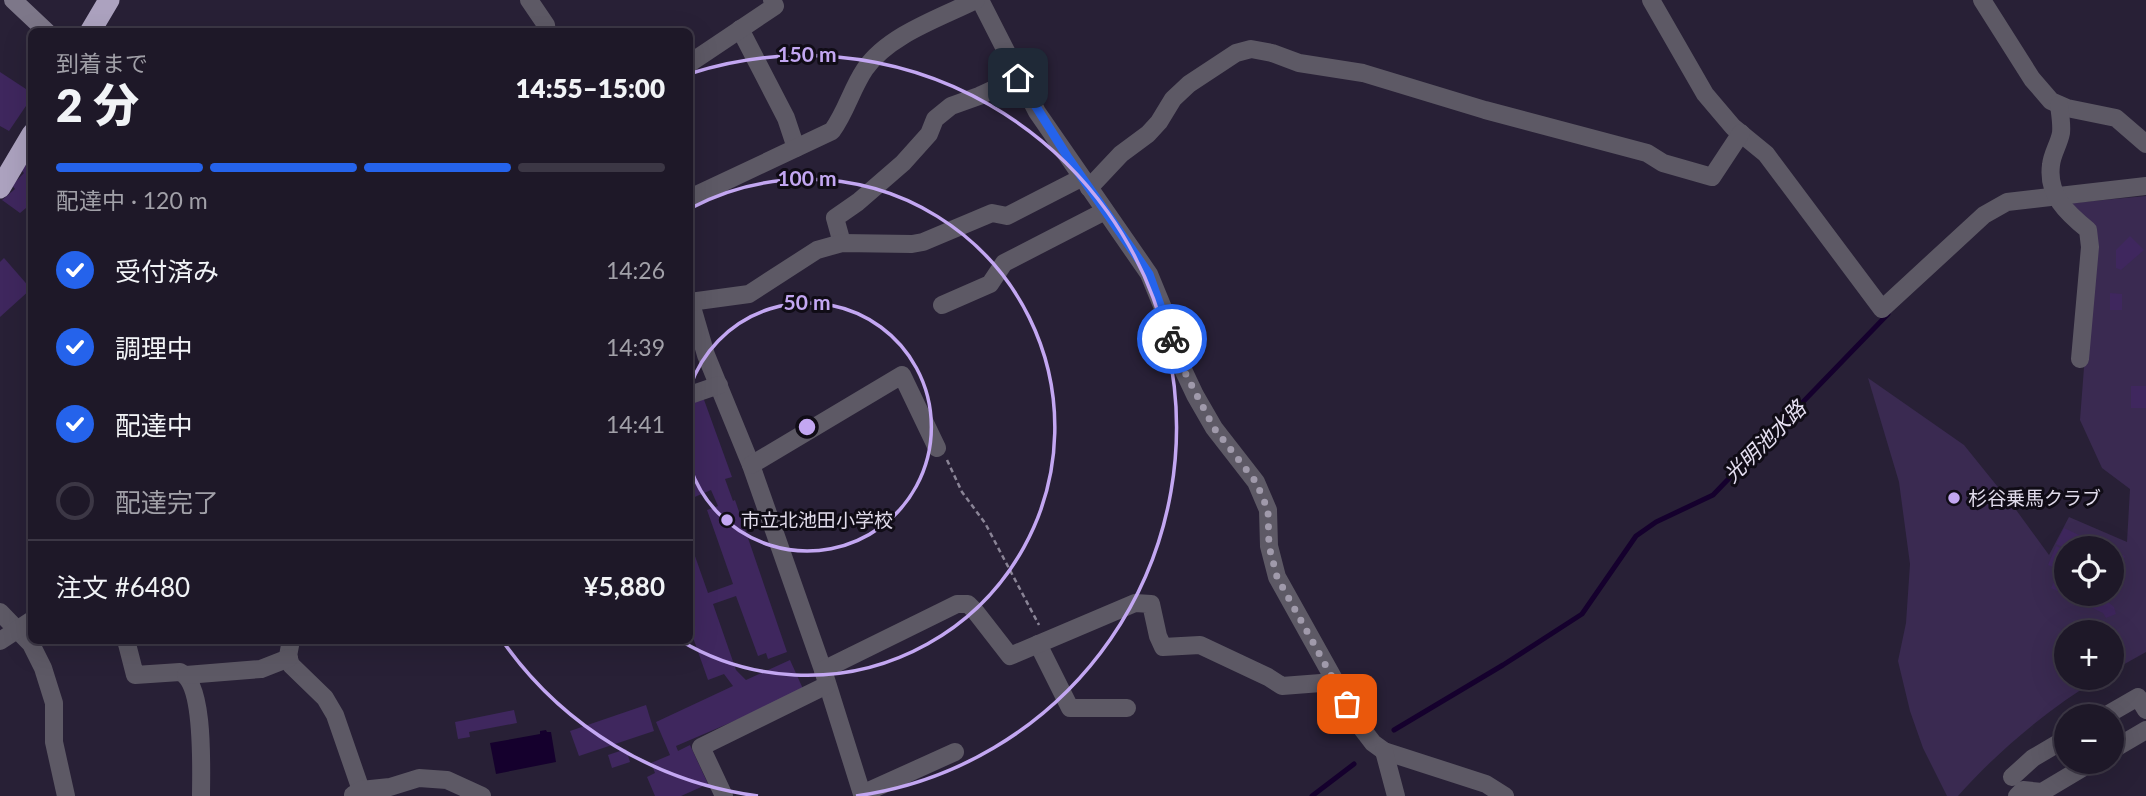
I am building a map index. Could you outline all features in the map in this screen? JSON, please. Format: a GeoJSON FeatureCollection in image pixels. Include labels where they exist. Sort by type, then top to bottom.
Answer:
{"type":"FeatureCollection","features":[{"type":"Feature","properties":{"kind":"highway"},"geometry":{"type":"LineString","coordinates":[[92,28],[108,0]]}},
{"type":"Feature","properties":{"kind":"highway"},"geometry":{"type":"LineString","coordinates":[[0,188],[28,141]]}},
{"type":"Feature","properties":{"kind":"street"},"geometry":{"type":"LineString","coordinates":[[13,0],[43,28]]}},
{"type":"Feature","properties":{"kind":"street"},"geometry":{"type":"LineString","coordinates":[[529,0],[546,28]]}},
{"type":"Feature","properties":{"kind":"street"},"geometry":{"type":"LineString","coordinates":[[693,61],[775,6],[772,0]]}},
{"type":"Feature","properties":{"kind":"street"},"geometry":{"type":"LineString","coordinates":[[693,197],[832,131],[843,116],[863,71],[873,59],[892,42],[978,0],[1037,112],[1149,274],[1163,308],[1179,361],[1195,395],[1214,428],[1256,482],[1268,510],[1269,546],[1277,577],[1360,726],[1373,743],[1384,751],[1486,785],[1506,796]]}},
{"type":"Feature","properties":{"kind":"street"},"geometry":{"type":"LineString","coordinates":[[1651,0],[1705,94],[1733,127],[1773,163],[1882,309],[1984,215],[2007,202],[2146,186]]}},
{"type":"Feature","properties":{"kind":"street"},"geometry":{"type":"LineString","coordinates":[[1982,0],[2032,79],[2052,101],[2116,118],[2146,144]]}},
{"type":"Feature","properties":{"kind":"street"},"geometry":{"type":"LineString","coordinates":[[740,29],[786,118],[796,148]]}},
{"type":"Feature","properties":{"kind":"street"},"geometry":{"type":"LineString","coordinates":[[693,301],[748,293],[817,250],[842,243],[923,242],[992,213],[1007,216],[1085,183],[1148,134],[1173,99],[1189,84],[1236,53],[1251,49],[1299,63],[1363,72],[1485,110],[1647,153],[1663,163],[1712,177],[1741,133]]}},
{"type":"Feature","properties":{"kind":"street"},"geometry":{"type":"LineString","coordinates":[[842,243],[835,218],[859,202],[903,163],[929,134],[935,119],[951,106],[1018,78]]}},
{"type":"Feature","properties":{"kind":"street"},"geometry":{"type":"LineString","coordinates":[[2059,105],[2061,133],[2050,166],[2055,196],[2065,211],[2088,230],[2090,247],[2080,359]]}},
{"type":"Feature","properties":{"kind":"street"},"geometry":{"type":"LineString","coordinates":[[942,305],[990,284],[1004,263],[1105,211]]}},
{"type":"Feature","properties":{"kind":"street"},"geometry":{"type":"LineString","coordinates":[[693,311],[706,355],[751,465],[862,794],[955,752]]}},
{"type":"Feature","properties":{"kind":"street"},"geometry":{"type":"LineString","coordinates":[[751,465],[902,375],[937,448]]}},
{"type":"Feature","properties":{"kind":"street"},"geometry":{"type":"LineString","coordinates":[[693,394],[719,385]]}},
{"type":"Feature","properties":{"kind":"street"},"geometry":{"type":"LineString","coordinates":[[724,796],[701,747],[957,604],[968,604],[1010,656],[1135,603],[1151,604],[1163,646],[1200,645],[1282,686],[1335,682]]}},
{"type":"Feature","properties":{"kind":"street"},"geometry":{"type":"LineString","coordinates":[[0,612],[25,624]]}},
{"type":"Feature","properties":{"kind":"street"},"geometry":{"type":"LineString","coordinates":[[0,641],[25,624]]}},
{"type":"Feature","properties":{"kind":"street"},"geometry":{"type":"LineString","coordinates":[[1043,642],[1070,708],[1127,708]]}},
{"type":"Feature","properties":{"kind":"street"},"geometry":{"type":"LineString","coordinates":[[31,644],[43,668],[54,704],[54,742],[66,796]]}},
{"type":"Feature","properties":{"kind":"street"},"geometry":{"type":"LineString","coordinates":[[127,644],[135,676],[261,669],[292,646]]}},
{"type":"Feature","properties":{"kind":"street"},"geometry":{"type":"LineString","coordinates":[[292,646],[291,665],[325,698],[335,715],[356,793],[419,778],[447,780],[482,796]]}},
{"type":"Feature","properties":{"kind":"street"},"geometry":{"type":"LineString","coordinates":[[186,675],[191,682],[201,733],[201,796]]}},
{"type":"Feature","properties":{"kind":"street"},"geometry":{"type":"LineString","coordinates":[[2124,705],[2138,697],[2146,710]]}},
{"type":"Feature","properties":{"kind":"street"},"geometry":{"type":"LineString","coordinates":[[2124,743],[2146,730]]}},
{"type":"Feature","properties":{"kind":"street"},"geometry":{"type":"LineString","coordinates":[[2054,745],[2032,758],[2013,782],[2042,792],[2072,774]]}},
{"type":"Feature","properties":{"kind":"street"},"geometry":{"type":"LineString","coordinates":[[1384,751],[1396,796]]}},
{"type":"Feature","properties":{"kind":"path"},"geometry":{"type":"LineString","coordinates":[[937,448],[949,461],[962,492],[985,523],[1043,642]]}},
{"type":"Feature","properties":{"kind":"shaded area","name":"杉谷乗馬クラブ"},"geometry":{"type":"Polygon","coordinates":[[[2146,196],[2146,652],[2124,664],[2124,620],[2054,620],[2054,690],[2082,690],[2061,704],[2054,704],[2054,709],[1990,762],[1958,796],[1947,796],[1923,748],[1910,711],[1898,661],[1906,623],[1910,564],[1899,482],[1868,378],[1964,445],[2049,555],[2054,546],[2054,606],[2124,606],[2124,541],[2127,542],[2130,489],[2102,468],[2080,420],[2093,250],[2072,203],[2146,196]]]}},
{"type":"Feature","properties":{"kind":"shaded area","name":"杉谷乗馬クラブ"},"geometry":{"type":"Polygon","coordinates":[[[2069,517],[2113,536],[2059,536],[2069,517]]]}},
{"type":"Feature","properties":{"kind":"shaded area"},"geometry":{"type":"Polygon","coordinates":[[[540,731],[551,732],[556,762],[496,774],[490,743],[540,734],[540,731]]]}},
{"type":"Feature","properties":{"kind":"building"},"geometry":{"type":"Polygon","coordinates":[[[0,72],[28,90],[28,103],[9,131],[0,126],[0,72]]]}},
{"type":"Feature","properties":{"kind":"building"},"geometry":{"type":"Polygon","coordinates":[[[28,162],[28,206],[20,213],[2,200],[15,189],[12,185],[24,173],[21,170],[28,162]]]}},
{"type":"Feature","properties":{"kind":"building"},"geometry":{"type":"Polygon","coordinates":[[[2130,236],[2144,250],[2121,270],[2116,268],[2116,250],[2130,236]]]}},
{"type":"Feature","properties":{"kind":"building"},"geometry":{"type":"Polygon","coordinates":[[[4,258],[28,286],[28,292],[0,317],[0,262],[4,258]]]}},
{"type":"Feature","properties":{"kind":"building"},"geometry":{"type":"Polygon","coordinates":[[[2110,293],[2122,294],[2122,310],[2110,310],[2110,293]]]}},
{"type":"Feature","properties":{"kind":"building"},"geometry":{"type":"Polygon","coordinates":[[[2131,386],[2146,386],[2146,408],[2131,408],[2131,386]]]}},
{"type":"Feature","properties":{"kind":"building"},"geometry":{"type":"Polygon","coordinates":[[[703,397],[732,477],[725,479],[733,501],[735,500],[787,652],[768,659],[766,653],[758,656],[736,596],[713,604],[736,670],[746,680],[790,660],[804,691],[676,746],[678,751],[690,745],[708,784],[681,796],[655,796],[647,777],[655,773],[651,763],[670,755],[656,722],[733,686],[724,674],[708,680],[693,638],[693,550],[708,593],[733,584],[707,510],[718,506],[711,490],[693,498],[693,401],[703,397]]]}},
{"type":"Feature","properties":{"kind":"building"},"geometry":{"type":"Polygon","coordinates":[[[2064,528],[2081,536],[2060,536],[2064,528]]]}},
{"type":"Feature","properties":{"kind":"building"},"geometry":{"type":"Polygon","coordinates":[[[2054,551],[2054,568],[2048,565],[2054,551]]]}},
{"type":"Feature","properties":{"kind":"building"},"geometry":{"type":"Polygon","coordinates":[[[2088,606],[2113,606],[2116,614],[2106,618],[2103,613],[2088,606]]]}},
{"type":"Feature","properties":{"kind":"building"},"geometry":{"type":"Polygon","coordinates":[[[646,705],[654,731],[579,756],[570,731],[646,705]]]}},
{"type":"Feature","properties":{"kind":"building"},"geometry":{"type":"Polygon","coordinates":[[[514,710],[517,723],[469,732],[470,737],[458,739],[455,722],[514,710]]]}},
{"type":"Feature","properties":{"kind":"building"},"geometry":{"type":"Polygon","coordinates":[[[626,749],[630,762],[612,768],[608,755],[626,749]]]}},
{"type":"Feature","properties":{"kind":"waterway","name":"光明池水路"},"geometry":{"type":"LineString","coordinates":[[1394,730],[1582,614],[1636,536],[1656,522],[1713,495],[1888,314]]}},
{"type":"Feature","properties":{"kind":"waterway","name":"光明池水路"},"geometry":{"type":"LineString","coordinates":[[1312,796],[1354,764]]}},
{"type":"Feature","properties":{"kind":"way so far"},"geometry":{"type":"LineString","coordinates":[[1172,339],[1195,395],[1214,428],[1256,482],[1268,510],[1269,546],[1277,577],[1347,704]]}},
{"type":"Feature","properties":{"kind":"place","name":"杉谷乗馬クラブ"},"geometry":{"type":"Point","coordinates":[1954,498]}},
{"type":"Feature","properties":{"kind":"place","name":"市立北池田小学校"},"geometry":{"type":"Point","coordinates":[727,520]}},
{"type":"Feature","properties":{"kind":"route"},"geometry":{"type":"LineString","coordinates":[[1018,78],[1081,178],[1149,274],[1172,339]]}}]}
